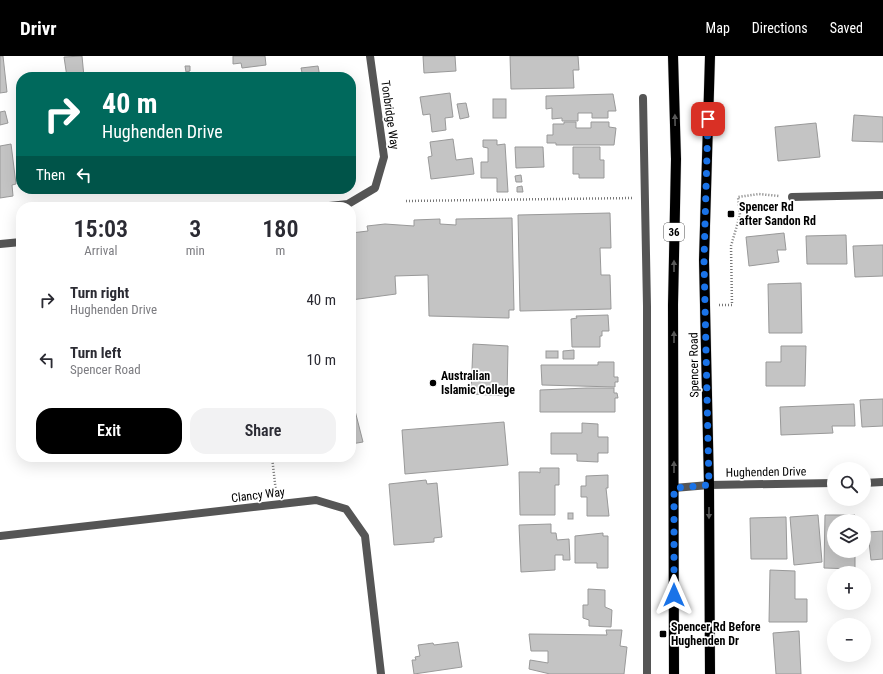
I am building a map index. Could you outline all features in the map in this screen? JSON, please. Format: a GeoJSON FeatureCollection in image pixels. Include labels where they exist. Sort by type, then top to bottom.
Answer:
{"type":"FeatureCollection","features":[{"type":"Feature","properties":{"kind":"main road","name":"Spencer Road"},"geometry":{"type":"LineString","coordinates":[[673,56],[676,158],[673,305],[674,674]]}},
{"type":"Feature","properties":{"kind":"main road","name":"Spencer Road"},"geometry":{"type":"LineString","coordinates":[[710,56],[704,260],[709,485],[710,674]]}},
{"type":"Feature","properties":{"kind":"street","name":"Tonbridge Way"},"geometry":{"type":"LineString","coordinates":[[351,202],[375,188],[384,157],[370,56]]}},
{"type":"Feature","properties":{"kind":"street"},"geometry":{"type":"LineString","coordinates":[[643,98],[647,306],[647,674]]}},
{"type":"Feature","properties":{"kind":"street"},"geometry":{"type":"LineString","coordinates":[[792,197],[883,195]]}},
{"type":"Feature","properties":{"kind":"street"},"geometry":{"type":"LineString","coordinates":[[0,244],[16,242]]}},
{"type":"Feature","properties":{"kind":"street"},"geometry":{"type":"LineString","coordinates":[[871,483],[883,482]]}},
{"type":"Feature","properties":{"kind":"street","name":"Hughenden Drive"},"geometry":{"type":"LineString","coordinates":[[674,488],[709,485],[827,483]]}},
{"type":"Feature","properties":{"kind":"street","name":"Clancy Way"},"geometry":{"type":"LineString","coordinates":[[0,536],[316,500],[346,509],[365,536],[381,674]]}},
{"type":"Feature","properties":{"kind":"path"},"geometry":{"type":"LineString","coordinates":[[732,305],[731,246],[740,215],[738,197],[759,194],[792,197]]}},
{"type":"Feature","properties":{"kind":"path"},"geometry":{"type":"LineString","coordinates":[[406,201],[645,198]]}},
{"type":"Feature","properties":{"kind":"path"},"geometry":{"type":"LineString","coordinates":[[273,462],[276,492]]}},
{"type":"Feature","properties":{"kind":"building"},"geometry":{"type":"Polygon","coordinates":[[[0,56],[3,56],[7,92],[0,93],[0,56]]]}},
{"type":"Feature","properties":{"kind":"building"},"geometry":{"type":"Polygon","coordinates":[[[82,56],[84,72],[66,72],[64,57],[82,56]]]}},
{"type":"Feature","properties":{"kind":"building"},"geometry":{"type":"Polygon","coordinates":[[[233,56],[265,56],[266,65],[242,68],[241,63],[233,64],[233,56]]]}},
{"type":"Feature","properties":{"kind":"building"},"geometry":{"type":"Polygon","coordinates":[[[423,56],[455,56],[456,71],[424,73],[423,56]]]}},
{"type":"Feature","properties":{"kind":"building"},"geometry":{"type":"Polygon","coordinates":[[[510,56],[578,56],[579,70],[573,70],[574,88],[511,89],[510,56]]]}},
{"type":"Feature","properties":{"kind":"building"},"geometry":{"type":"Polygon","coordinates":[[[185,66],[190,66],[190,71],[186,72],[185,66]]]}},
{"type":"Feature","properties":{"kind":"building"},"geometry":{"type":"Polygon","coordinates":[[[318,66],[319,72],[302,72],[301,68],[318,66]]]}},
{"type":"Feature","properties":{"kind":"building"},"geometry":{"type":"Polygon","coordinates":[[[450,93],[453,117],[445,118],[446,130],[432,132],[430,114],[423,115],[420,97],[450,93]]]}},
{"type":"Feature","properties":{"kind":"building"},"geometry":{"type":"Polygon","coordinates":[[[613,94],[616,111],[608,111],[608,118],[592,118],[592,113],[578,113],[578,121],[562,121],[562,118],[552,119],[552,108],[546,109],[546,96],[613,94]]]}},
{"type":"Feature","properties":{"kind":"building"},"geometry":{"type":"Polygon","coordinates":[[[493,99],[506,99],[506,118],[493,118],[493,99]]]}},
{"type":"Feature","properties":{"kind":"building"},"geometry":{"type":"Polygon","coordinates":[[[466,103],[469,117],[460,119],[457,104],[466,103]]]}},
{"type":"Feature","properties":{"kind":"building"},"geometry":{"type":"Polygon","coordinates":[[[5,111],[8,123],[0,125],[0,112],[5,111]]]}},
{"type":"Feature","properties":{"kind":"building"},"geometry":{"type":"Polygon","coordinates":[[[854,115],[883,117],[883,142],[852,141],[854,115]]]}},
{"type":"Feature","properties":{"kind":"building"},"geometry":{"type":"Polygon","coordinates":[[[564,122],[576,122],[576,128],[591,128],[591,122],[609,122],[609,127],[616,128],[614,145],[556,145],[556,143],[547,143],[547,135],[553,135],[553,124],[564,124],[564,122]]]}},
{"type":"Feature","properties":{"kind":"building"},"geometry":{"type":"Polygon","coordinates":[[[816,123],[820,157],[778,161],[775,127],[816,123]]]}},
{"type":"Feature","properties":{"kind":"building"},"geometry":{"type":"Polygon","coordinates":[[[453,139],[456,160],[472,158],[474,174],[431,179],[428,157],[432,156],[430,142],[453,139]]]}},
{"type":"Feature","properties":{"kind":"building"},"geometry":{"type":"Polygon","coordinates":[[[483,140],[497,140],[497,145],[505,144],[508,192],[497,192],[497,178],[481,178],[481,162],[488,162],[488,148],[483,147],[483,140]]]}},
{"type":"Feature","properties":{"kind":"building"},"geometry":{"type":"Polygon","coordinates":[[[11,144],[16,184],[12,185],[13,196],[0,198],[0,146],[11,144]]]}},
{"type":"Feature","properties":{"kind":"building"},"geometry":{"type":"Polygon","coordinates":[[[515,147],[543,147],[544,167],[516,168],[515,147]]]}},
{"type":"Feature","properties":{"kind":"building"},"geometry":{"type":"Polygon","coordinates":[[[573,147],[600,147],[600,160],[604,160],[604,178],[579,178],[579,174],[573,174],[573,147]]]}},
{"type":"Feature","properties":{"kind":"building"},"geometry":{"type":"Polygon","coordinates":[[[521,175],[522,182],[516,182],[515,176],[521,175]]]}},
{"type":"Feature","properties":{"kind":"building"},"geometry":{"type":"Polygon","coordinates":[[[522,186],[523,192],[517,192],[517,187],[522,186]]]}},
{"type":"Feature","properties":{"kind":"building"},"geometry":{"type":"Polygon","coordinates":[[[610,213],[611,248],[600,248],[601,275],[610,275],[611,309],[520,311],[518,215],[610,213]]]}},
{"type":"Feature","properties":{"kind":"building"},"geometry":{"type":"Polygon","coordinates":[[[512,218],[514,310],[509,310],[509,318],[429,316],[428,275],[395,276],[396,294],[356,299],[356,232],[368,231],[367,226],[385,224],[414,226],[414,220],[440,219],[440,224],[456,225],[456,219],[512,218]]]}},
{"type":"Feature","properties":{"kind":"building"},"geometry":{"type":"Polygon","coordinates":[[[784,233],[786,250],[777,250],[779,262],[749,266],[746,237],[784,233]]]}},
{"type":"Feature","properties":{"kind":"building"},"geometry":{"type":"Polygon","coordinates":[[[846,235],[847,264],[807,264],[806,236],[846,235]]]}},
{"type":"Feature","properties":{"kind":"building"},"geometry":{"type":"Polygon","coordinates":[[[883,245],[883,276],[855,277],[853,246],[883,245]]]}},
{"type":"Feature","properties":{"kind":"building"},"geometry":{"type":"Polygon","coordinates":[[[801,283],[802,333],[769,333],[768,284],[801,283]]]}},
{"type":"Feature","properties":{"kind":"building"},"geometry":{"type":"Polygon","coordinates":[[[608,315],[609,331],[602,331],[602,336],[600,336],[600,347],[572,347],[571,319],[577,318],[576,316],[608,315]]]}},
{"type":"Feature","properties":{"kind":"building"},"geometry":{"type":"Polygon","coordinates":[[[473,344],[508,346],[507,396],[471,394],[473,344]]]}},
{"type":"Feature","properties":{"kind":"building"},"geometry":{"type":"Polygon","coordinates":[[[781,346],[806,346],[805,386],[766,386],[766,362],[781,362],[781,346]]]}},
{"type":"Feature","properties":{"kind":"building"},"geometry":{"type":"Polygon","coordinates":[[[574,350],[574,359],[563,359],[563,351],[574,350]]]}},
{"type":"Feature","properties":{"kind":"building"},"geometry":{"type":"Polygon","coordinates":[[[546,351],[558,351],[558,358],[546,358],[546,351]]]}},
{"type":"Feature","properties":{"kind":"building"},"geometry":{"type":"Polygon","coordinates":[[[598,362],[614,362],[614,377],[618,377],[618,382],[615,382],[615,387],[542,385],[541,365],[598,365],[598,362]]]}},
{"type":"Feature","properties":{"kind":"building"},"geometry":{"type":"Polygon","coordinates":[[[614,388],[614,393],[617,393],[618,398],[615,398],[615,412],[540,412],[540,390],[614,388]]]}},
{"type":"Feature","properties":{"kind":"building"},"geometry":{"type":"Polygon","coordinates":[[[883,399],[883,426],[862,427],[860,400],[883,399]]]}},
{"type":"Feature","properties":{"kind":"building"},"geometry":{"type":"Polygon","coordinates":[[[854,404],[855,426],[832,426],[833,433],[781,435],[780,407],[854,404]]]}},
{"type":"Feature","properties":{"kind":"building"},"geometry":{"type":"Polygon","coordinates":[[[356,415],[363,442],[356,443],[356,415]]]}},
{"type":"Feature","properties":{"kind":"building"},"geometry":{"type":"Polygon","coordinates":[[[504,422],[508,465],[405,474],[402,430],[504,422]]]}},
{"type":"Feature","properties":{"kind":"building"},"geometry":{"type":"Polygon","coordinates":[[[582,423],[598,424],[598,437],[608,437],[608,453],[598,453],[598,462],[577,461],[577,454],[551,454],[551,433],[582,433],[582,423]]]}},
{"type":"Feature","properties":{"kind":"building"},"geometry":{"type":"Polygon","coordinates":[[[540,468],[559,468],[559,485],[555,485],[555,515],[520,515],[519,472],[540,473],[540,468]]]}},
{"type":"Feature","properties":{"kind":"building"},"geometry":{"type":"Polygon","coordinates":[[[608,475],[608,488],[606,488],[609,516],[587,516],[587,497],[581,497],[581,486],[586,486],[586,476],[608,475]]]}},
{"type":"Feature","properties":{"kind":"building"},"geometry":{"type":"Polygon","coordinates":[[[426,480],[427,484],[437,483],[442,537],[434,538],[434,542],[394,545],[389,484],[426,480]]]}},
{"type":"Feature","properties":{"kind":"building"},"geometry":{"type":"Polygon","coordinates":[[[568,513],[573,513],[573,519],[568,519],[568,513]]]}},
{"type":"Feature","properties":{"kind":"building"},"geometry":{"type":"Polygon","coordinates":[[[818,515],[822,562],[794,565],[790,517],[818,515]]]}},
{"type":"Feature","properties":{"kind":"building"},"geometry":{"type":"Polygon","coordinates":[[[825,515],[827,515],[827,558],[855,558],[855,566],[827,566],[827,568],[824,568],[825,515]]]}},
{"type":"Feature","properties":{"kind":"building"},"geometry":{"type":"Polygon","coordinates":[[[786,517],[787,559],[751,559],[750,518],[786,517]]]}},
{"type":"Feature","properties":{"kind":"building"},"geometry":{"type":"Polygon","coordinates":[[[551,524],[551,533],[556,533],[557,540],[569,539],[570,560],[563,560],[563,555],[555,555],[555,570],[521,572],[519,525],[551,524]]]}},
{"type":"Feature","properties":{"kind":"building"},"geometry":{"type":"Polygon","coordinates":[[[883,531],[883,559],[871,560],[871,532],[883,531]]]}},
{"type":"Feature","properties":{"kind":"building"},"geometry":{"type":"Polygon","coordinates":[[[603,533],[603,536],[608,536],[608,568],[597,568],[597,563],[575,563],[575,536],[603,533]]]}},
{"type":"Feature","properties":{"kind":"building"},"geometry":{"type":"Polygon","coordinates":[[[770,570],[795,571],[795,599],[807,599],[807,622],[769,622],[770,570]]]}},
{"type":"Feature","properties":{"kind":"building"},"geometry":{"type":"Polygon","coordinates":[[[588,589],[605,590],[605,607],[612,610],[611,627],[589,626],[589,620],[583,618],[583,605],[588,605],[588,589]]]}},
{"type":"Feature","properties":{"kind":"building"},"geometry":{"type":"Polygon","coordinates":[[[606,630],[622,630],[620,646],[627,647],[624,674],[550,674],[529,669],[530,660],[548,663],[548,651],[531,651],[529,634],[607,635],[606,630]]]}},
{"type":"Feature","properties":{"kind":"building"},"geometry":{"type":"Polygon","coordinates":[[[799,631],[801,674],[776,674],[773,633],[799,631]]]}},
{"type":"Feature","properties":{"kind":"building"},"geometry":{"type":"Polygon","coordinates":[[[458,642],[462,667],[414,674],[412,660],[416,660],[415,657],[420,656],[418,645],[458,642]]]}},
{"type":"Feature","properties":{"kind":"place","name":"Spencer Rd after Sandon Rd"},"geometry":{"type":"Point","coordinates":[731,214]}},
{"type":"Feature","properties":{"kind":"place","name":"Australian Islamic College"},"geometry":{"type":"Point","coordinates":[433,383]}},
{"type":"Feature","properties":{"kind":"place","name":"Spencer Rd Before Hughenden Dr"},"geometry":{"type":"Point","coordinates":[663,634]}},
{"type":"Feature","properties":{"kind":"route"},"geometry":{"type":"LineString","coordinates":[[674,595],[674,488],[709,485],[704,260],[708,119]]}}]}
